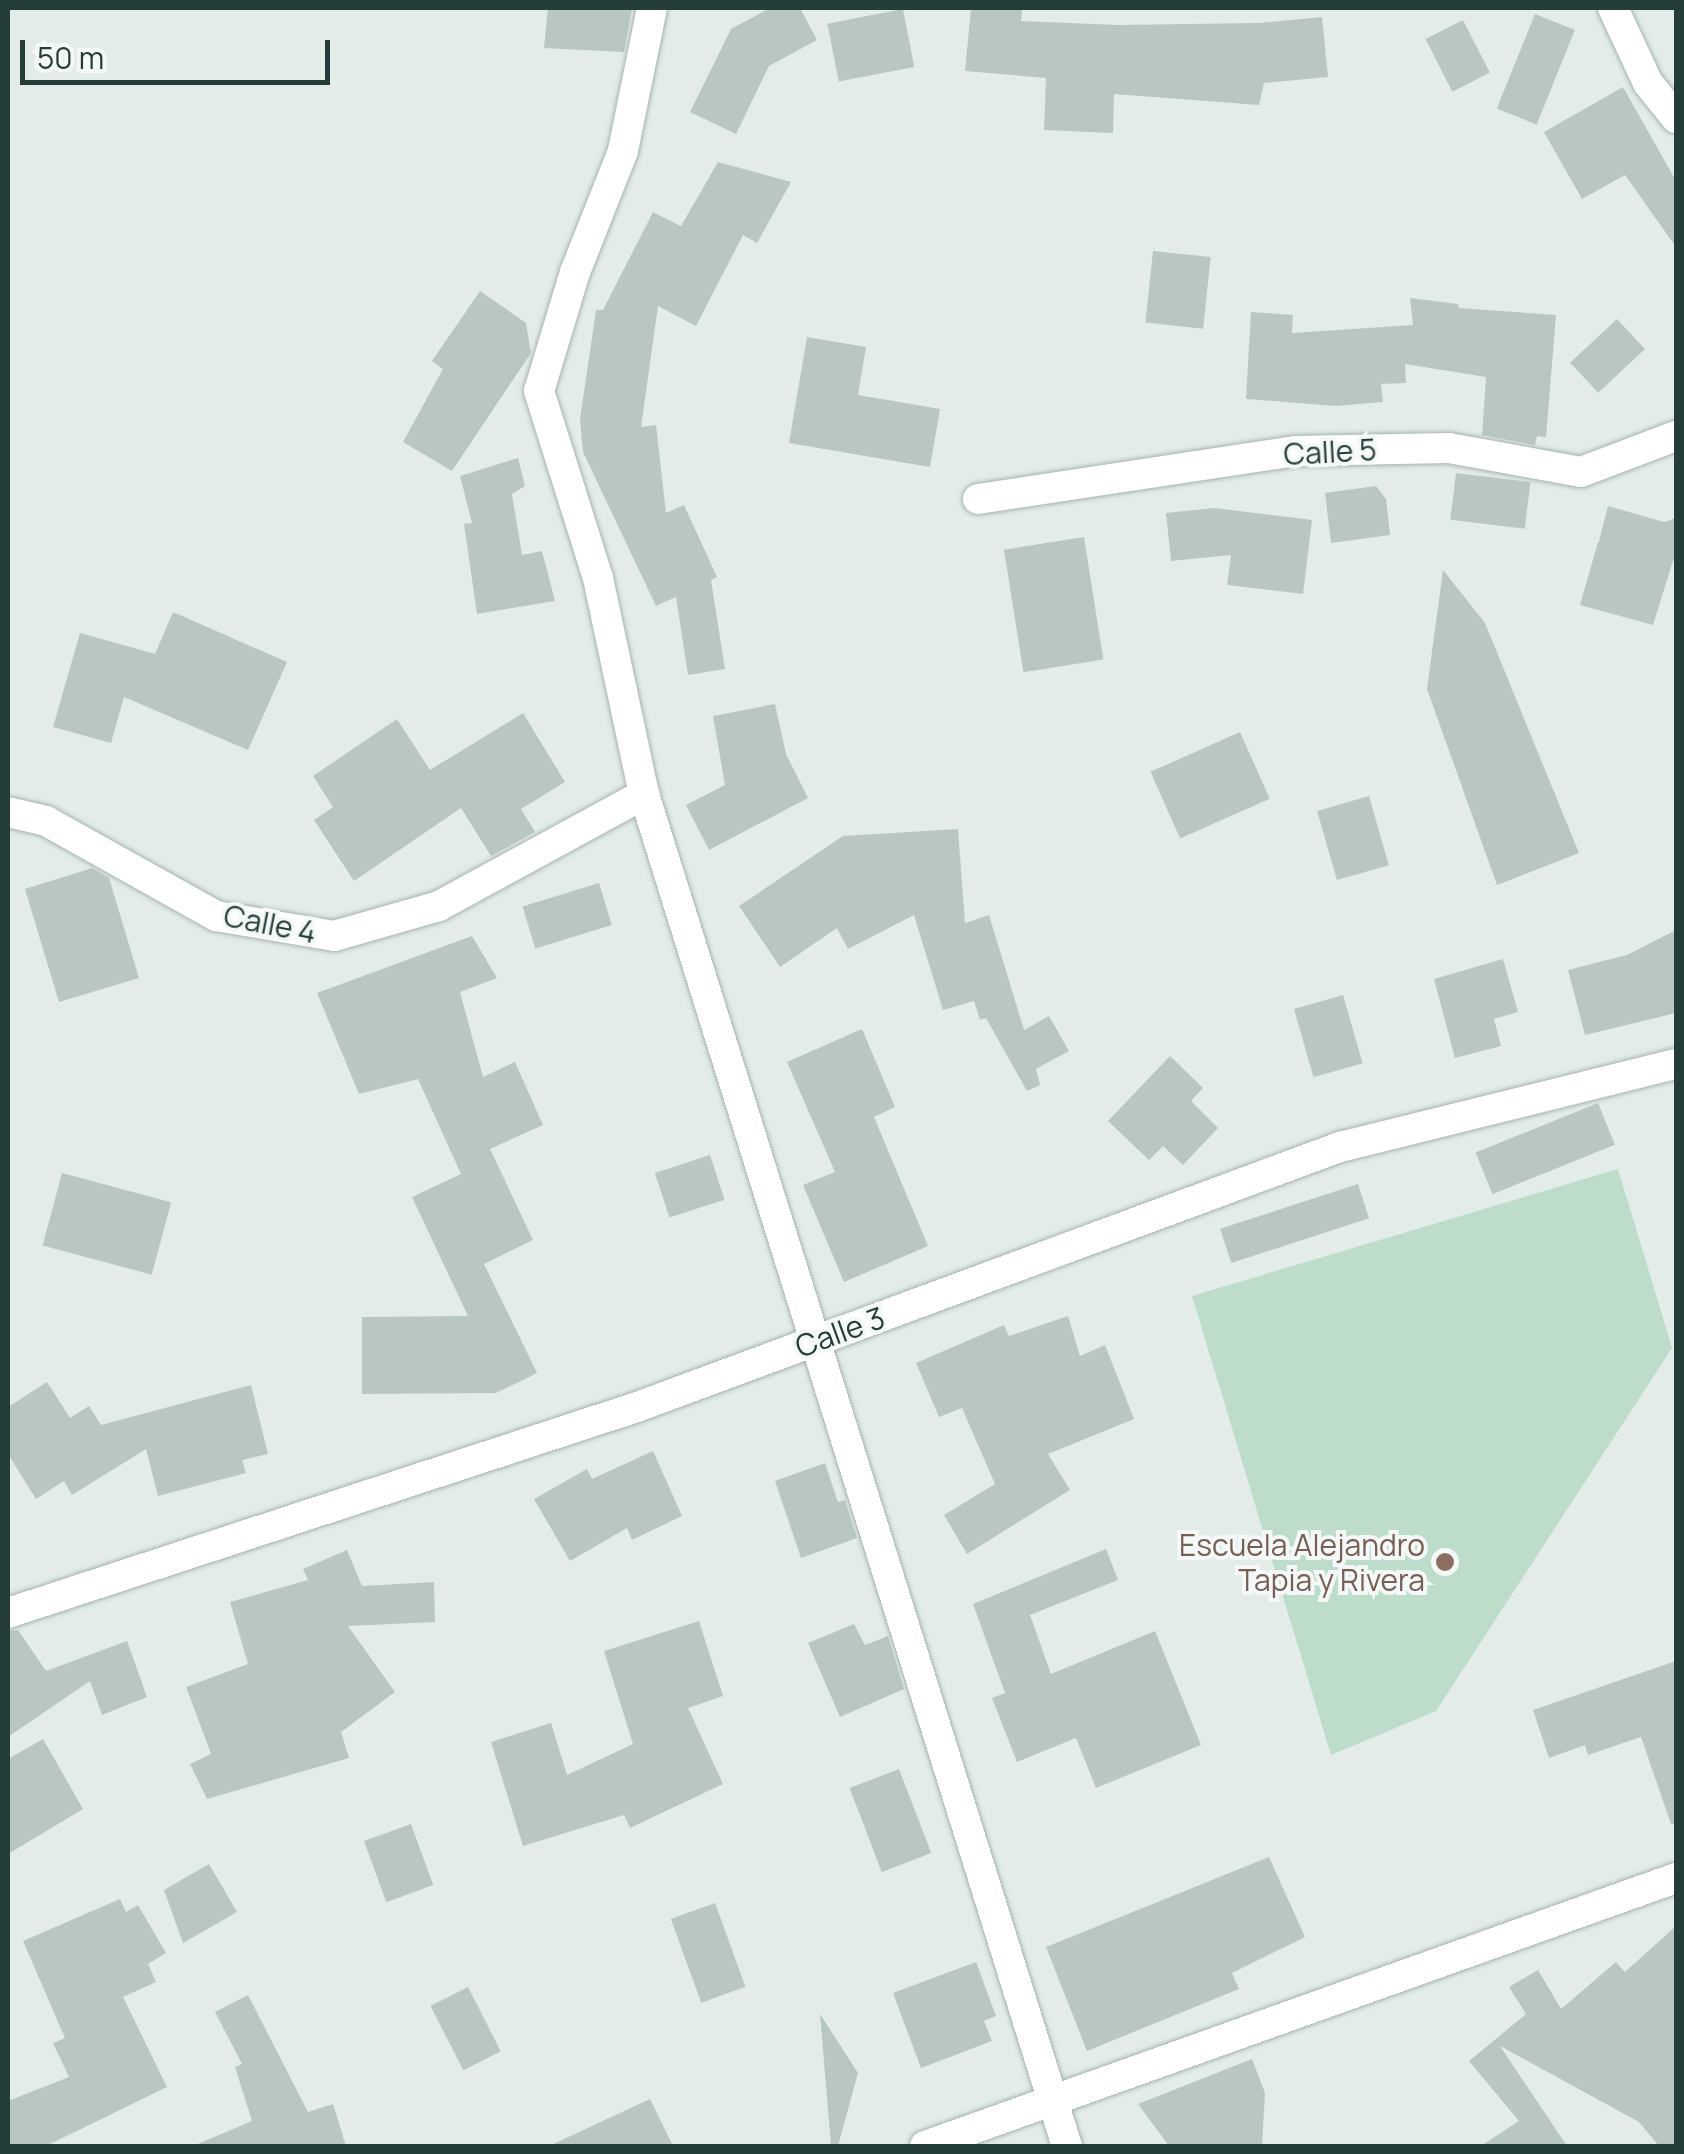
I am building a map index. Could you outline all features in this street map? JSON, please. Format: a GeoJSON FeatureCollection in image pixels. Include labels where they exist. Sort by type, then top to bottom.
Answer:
{"type":"FeatureCollection","features":[{"type":"Feature","properties":{"kind":"street"},"geometry":{"type":"LineString","coordinates":[[652,8],[623,151],[575,272],[539,390],[598,578],[644,794],[1067,2146]]}},
{"type":"Feature","properties":{"kind":"street"},"geometry":{"type":"LineString","coordinates":[[1613,8],[1648,83],[1676,118]]}},
{"type":"Feature","properties":{"kind":"street","name":"Calle 5"},"geometry":{"type":"LineString","coordinates":[[978,499],[1296,451],[1449,448],[1581,472],[1676,436]]}},
{"type":"Feature","properties":{"kind":"street","name":"Calle 4"},"geometry":{"type":"LineString","coordinates":[[8,812],[46,821],[216,916],[334,936],[439,906],[644,794]]}},
{"type":"Feature","properties":{"kind":"street","name":"Calle 3"},"geometry":{"type":"LineString","coordinates":[[8,1613],[619,1413],[1340,1147],[1676,1064]]}},
{"type":"Feature","properties":{"kind":"street"},"geometry":{"type":"LineString","coordinates":[[924,2146],[1676,1878]]}},
{"type":"Feature","properties":{"kind":"green space"},"geometry":{"type":"Polygon","coordinates":[[[1618,1169],[1672,1348],[1436,1711],[1331,1755],[1192,1296],[1618,1169]]]}},
{"type":"Feature","properties":{"kind":"building"},"geometry":{"type":"Polygon","coordinates":[[[548,8],[632,8],[624,52],[544,48],[548,8]]]}},
{"type":"Feature","properties":{"kind":"building"},"geometry":{"type":"Polygon","coordinates":[[[770,8],[800,8],[817,40],[769,66],[736,134],[690,112],[731,29],[770,8]]]}},
{"type":"Feature","properties":{"kind":"building"},"geometry":{"type":"Polygon","coordinates":[[[971,8],[1022,8],[1021,21],[1118,25],[1258,23],[1322,17],[1328,77],[1264,83],[1259,105],[1114,94],[1113,133],[1044,130],[1046,78],[965,71],[971,8]]]}},
{"type":"Feature","properties":{"kind":"building"},"geometry":{"type":"Polygon","coordinates":[[[903,9],[914,67],[839,82],[827,24],[903,9]]]}},
{"type":"Feature","properties":{"kind":"building"},"geometry":{"type":"Polygon","coordinates":[[[1535,14],[1575,30],[1537,125],[1497,109],[1535,14]]]}},
{"type":"Feature","properties":{"kind":"building"},"geometry":{"type":"Polygon","coordinates":[[[1463,20],[1490,73],[1452,92],[1426,39],[1463,20]]]}},
{"type":"Feature","properties":{"kind":"building"},"geometry":{"type":"Polygon","coordinates":[[[1623,87],[1676,181],[1676,247],[1625,175],[1582,199],[1544,132],[1623,87]]]}},
{"type":"Feature","properties":{"kind":"building"},"geometry":{"type":"Polygon","coordinates":[[[718,162],[791,182],[757,243],[743,235],[696,326],[658,306],[641,427],[656,425],[666,513],[684,505],[717,577],[711,580],[725,669],[688,675],[676,597],[656,606],[583,452],[580,419],[596,310],[603,310],[653,212],[681,226],[718,162]]]}},
{"type":"Feature","properties":{"kind":"building"},"geometry":{"type":"Polygon","coordinates":[[[1153,251],[1211,257],[1203,329],[1145,323],[1153,251]]]}},
{"type":"Feature","properties":{"kind":"building"},"geometry":{"type":"Polygon","coordinates":[[[480,291],[526,323],[531,353],[452,471],[403,442],[443,369],[432,361],[480,291]]]}},
{"type":"Feature","properties":{"kind":"building"},"geometry":{"type":"Polygon","coordinates":[[[1410,298],[1458,304],[1459,308],[1556,315],[1546,437],[1537,436],[1535,445],[1482,435],[1486,377],[1405,364],[1406,383],[1381,384],[1383,402],[1336,406],[1246,399],[1251,312],[1293,315],[1292,333],[1413,325],[1410,298]]]}},
{"type":"Feature","properties":{"kind":"building"},"geometry":{"type":"Polygon","coordinates":[[[1617,319],[1645,349],[1598,393],[1570,363],[1617,319]]]}},
{"type":"Feature","properties":{"kind":"building"},"geometry":{"type":"Polygon","coordinates":[[[807,337],[866,347],[858,395],[940,409],[930,467],[789,443],[807,337]]]}},
{"type":"Feature","properties":{"kind":"building"},"geometry":{"type":"Polygon","coordinates":[[[518,458],[525,486],[512,494],[522,555],[542,551],[555,601],[477,614],[464,524],[472,523],[460,476],[518,458]]]}},
{"type":"Feature","properties":{"kind":"building"},"geometry":{"type":"Polygon","coordinates":[[[1456,473],[1530,482],[1525,529],[1450,520],[1456,473]]]}},
{"type":"Feature","properties":{"kind":"building"},"geometry":{"type":"Polygon","coordinates":[[[1376,486],[1386,499],[1390,535],[1331,543],[1325,493],[1376,486]]]}},
{"type":"Feature","properties":{"kind":"building"},"geometry":{"type":"Polygon","coordinates":[[[1608,506],[1664,522],[1676,518],[1676,551],[1653,625],[1580,605],[1598,542],[1602,541],[1608,506]]]}},
{"type":"Feature","properties":{"kind":"building"},"geometry":{"type":"Polygon","coordinates":[[[1214,508],[1312,520],[1303,594],[1227,585],[1231,555],[1171,561],[1166,513],[1214,508]]]}},
{"type":"Feature","properties":{"kind":"building"},"geometry":{"type":"Polygon","coordinates":[[[1084,537],[1103,659],[1023,672],[1004,550],[1084,537]]]}},
{"type":"Feature","properties":{"kind":"building"},"geometry":{"type":"Polygon","coordinates":[[[1443,570],[1485,623],[1579,853],[1497,885],[1427,689],[1443,570]]]}},
{"type":"Feature","properties":{"kind":"building"},"geometry":{"type":"Polygon","coordinates":[[[173,612],[287,662],[248,750],[124,697],[111,743],[53,727],[80,633],[155,654],[173,612]]]}},
{"type":"Feature","properties":{"kind":"building"},"geometry":{"type":"Polygon","coordinates":[[[775,704],[786,754],[808,798],[709,850],[686,805],[725,785],[713,716],[775,704]]]}},
{"type":"Feature","properties":{"kind":"building"},"geometry":{"type":"Polygon","coordinates":[[[523,713],[565,782],[521,809],[535,832],[491,856],[461,808],[354,881],[314,820],[333,807],[313,776],[397,719],[430,770],[523,713]]]}},
{"type":"Feature","properties":{"kind":"building"},"geometry":{"type":"Polygon","coordinates":[[[1240,732],[1270,799],[1180,839],[1150,772],[1240,732]]]}},
{"type":"Feature","properties":{"kind":"building"},"geometry":{"type":"Polygon","coordinates":[[[1369,796],[1389,865],[1337,880],[1317,811],[1369,796]]]}},
{"type":"Feature","properties":{"kind":"building"},"geometry":{"type":"Polygon","coordinates":[[[958,829],[965,923],[989,915],[1024,1030],[1049,1016],[1069,1051],[1036,1069],[1040,1085],[1027,1091],[986,1018],[980,1020],[974,1001],[943,1010],[914,915],[848,949],[837,928],[780,967],[739,906],[843,836],[958,829]]]}},
{"type":"Feature","properties":{"kind":"building"},"geometry":{"type":"Polygon","coordinates":[[[92,868],[109,878],[139,978],[59,1002],[25,889],[92,868]]]}},
{"type":"Feature","properties":{"kind":"building"},"geometry":{"type":"Polygon","coordinates":[[[599,883],[612,925],[535,948],[522,906],[599,883]]]}},
{"type":"Feature","properties":{"kind":"building"},"geometry":{"type":"Polygon","coordinates":[[[1676,930],[1676,1013],[1585,1035],[1568,970],[1627,955],[1676,930]]]}},
{"type":"Feature","properties":{"kind":"building"},"geometry":{"type":"Polygon","coordinates":[[[472,936],[497,978],[460,992],[483,1077],[515,1062],[543,1125],[490,1149],[533,1240],[484,1264],[537,1373],[496,1393],[362,1394],[362,1317],[468,1316],[412,1197],[461,1174],[418,1079],[359,1094],[317,993],[472,936]]]}},
{"type":"Feature","properties":{"kind":"building"},"geometry":{"type":"Polygon","coordinates":[[[1503,959],[1518,1012],[1494,1019],[1501,1046],[1455,1058],[1434,979],[1503,959]]]}},
{"type":"Feature","properties":{"kind":"building"},"geometry":{"type":"Polygon","coordinates":[[[1343,995],[1363,1063],[1314,1077],[1294,1009],[1343,995]]]}},
{"type":"Feature","properties":{"kind":"building"},"geometry":{"type":"Polygon","coordinates":[[[862,1029],[895,1107],[874,1117],[928,1246],[844,1282],[803,1185],[835,1172],[787,1062],[862,1029]]]}},
{"type":"Feature","properties":{"kind":"building"},"geometry":{"type":"Polygon","coordinates":[[[1170,1056],[1203,1088],[1191,1101],[1218,1128],[1183,1165],[1163,1146],[1149,1160],[1108,1121],[1170,1056]]]}},
{"type":"Feature","properties":{"kind":"building"},"geometry":{"type":"Polygon","coordinates":[[[1598,1103],[1615,1145],[1492,1194],[1476,1152],[1598,1103]]]}},
{"type":"Feature","properties":{"kind":"building"},"geometry":{"type":"Polygon","coordinates":[[[710,1155],[725,1200],[669,1218],[655,1173],[710,1155]]]}},
{"type":"Feature","properties":{"kind":"building"},"geometry":{"type":"Polygon","coordinates":[[[62,1173],[171,1202],[152,1275],[43,1245],[62,1173]]]}},
{"type":"Feature","properties":{"kind":"building"},"geometry":{"type":"Polygon","coordinates":[[[1358,1184],[1369,1218],[1231,1263],[1220,1229],[1358,1184]]]}},
{"type":"Feature","properties":{"kind":"building"},"geometry":{"type":"Polygon","coordinates":[[[1068,1316],[1080,1356],[1105,1345],[1134,1419],[1048,1454],[1070,1490],[967,1554],[944,1515],[995,1484],[962,1408],[939,1417],[916,1363],[1004,1325],[1009,1336],[1068,1316]]]}},
{"type":"Feature","properties":{"kind":"building"},"geometry":{"type":"Polygon","coordinates":[[[47,1382],[70,1418],[89,1406],[101,1425],[251,1385],[268,1454],[242,1460],[246,1473],[158,1496],[146,1449],[72,1495],[64,1481],[36,1499],[8,1454],[8,1407],[47,1382]]]}},
{"type":"Feature","properties":{"kind":"building"},"geometry":{"type":"Polygon","coordinates":[[[653,1451],[682,1516],[632,1540],[627,1528],[570,1561],[534,1499],[587,1469],[592,1479],[653,1451]]]}},
{"type":"Feature","properties":{"kind":"building"},"geometry":{"type":"Polygon","coordinates":[[[825,1463],[838,1502],[845,1500],[857,1538],[801,1558],[775,1481],[825,1463]]]}},
{"type":"Feature","properties":{"kind":"building"},"geometry":{"type":"Polygon","coordinates":[[[1106,1549],[1118,1580],[1030,1615],[1051,1674],[1155,1631],[1201,1745],[1096,1788],[1076,1738],[1017,1762],[992,1698],[1005,1693],[973,1604],[1106,1549]]]}},
{"type":"Feature","properties":{"kind":"building"},"geometry":{"type":"Polygon","coordinates":[[[347,1550],[362,1586],[434,1582],[435,1622],[348,1626],[395,1692],[341,1732],[349,1758],[207,1799],[190,1764],[211,1754],[186,1687],[248,1664],[230,1602],[308,1580],[303,1569],[347,1550]]]}},
{"type":"Feature","properties":{"kind":"building"},"geometry":{"type":"Polygon","coordinates":[[[699,1621],[723,1696],[688,1708],[723,1784],[630,1828],[624,1815],[523,1846],[491,1742],[551,1723],[567,1775],[633,1744],[604,1651],[699,1621]]]}},
{"type":"Feature","properties":{"kind":"building"},"geometry":{"type":"Polygon","coordinates":[[[854,1624],[865,1645],[888,1636],[904,1689],[840,1717],[808,1643],[854,1624]]]}},
{"type":"Feature","properties":{"kind":"building"},"geometry":{"type":"Polygon","coordinates":[[[18,1630],[46,1671],[127,1641],[147,1697],[102,1715],[90,1681],[8,1737],[8,1631],[18,1630]]]}},
{"type":"Feature","properties":{"kind":"building"},"geometry":{"type":"Polygon","coordinates":[[[1676,1661],[1676,1823],[1671,1824],[1641,1737],[1588,1755],[1585,1745],[1549,1758],[1533,1710],[1676,1661]]]}},
{"type":"Feature","properties":{"kind":"building"},"geometry":{"type":"Polygon","coordinates":[[[43,1739],[83,1809],[8,1854],[8,1759],[43,1739]]]}},
{"type":"Feature","properties":{"kind":"building"},"geometry":{"type":"Polygon","coordinates":[[[899,1769],[931,1853],[882,1872],[850,1788],[899,1769]]]}},
{"type":"Feature","properties":{"kind":"building"},"geometry":{"type":"Polygon","coordinates":[[[411,1824],[433,1885],[386,1902],[364,1841],[411,1824]]]}},
{"type":"Feature","properties":{"kind":"building"},"geometry":{"type":"Polygon","coordinates":[[[1269,1857],[1305,1937],[1232,1973],[1239,1989],[1087,2051],[1046,1947],[1269,1857]]]}},
{"type":"Feature","properties":{"kind":"building"},"geometry":{"type":"Polygon","coordinates":[[[209,1864],[237,1912],[183,1943],[164,1890],[209,1864]]]}},
{"type":"Feature","properties":{"kind":"building"},"geometry":{"type":"Polygon","coordinates":[[[120,1899],[126,1912],[138,1905],[166,1953],[148,1964],[156,1982],[123,1997],[167,2087],[46,2146],[8,2146],[8,2101],[69,2077],[53,2043],[65,2038],[23,1941],[120,1899]]]}},
{"type":"Feature","properties":{"kind":"building"},"geometry":{"type":"Polygon","coordinates":[[[715,1903],[745,1987],[701,2003],[671,1919],[715,1903]]]}},
{"type":"Feature","properties":{"kind":"building"},"geometry":{"type":"Polygon","coordinates":[[[1676,1926],[1676,2146],[1659,2146],[1639,2122],[1500,2046],[1567,2146],[1481,2146],[1519,2121],[1469,2061],[1526,2014],[1509,1987],[1538,1970],[1561,2009],[1616,1962],[1625,1972],[1676,1926]]]}},
{"type":"Feature","properties":{"kind":"building"},"geometry":{"type":"Polygon","coordinates":[[[976,1962],[996,2016],[984,2021],[992,2041],[921,2068],[893,1993],[976,1962]]]}},
{"type":"Feature","properties":{"kind":"building"},"geometry":{"type":"Polygon","coordinates":[[[468,1987],[501,2051],[463,2070],[431,2006],[468,1987]]]}},
{"type":"Feature","properties":{"kind":"building"},"geometry":{"type":"Polygon","coordinates":[[[248,1995],[308,2112],[333,2104],[346,2146],[193,2146],[252,2121],[235,2067],[242,2064],[215,2012],[248,1995]]]}},
{"type":"Feature","properties":{"kind":"building"},"geometry":{"type":"Polygon","coordinates":[[[820,2014],[858,2073],[838,2146],[831,2146],[820,2014]]]}},
{"type":"Feature","properties":{"kind":"building"},"geometry":{"type":"Polygon","coordinates":[[[1252,2059],[1265,2093],[1262,2146],[1169,2146],[1138,2104],[1252,2059]]]}},
{"type":"Feature","properties":{"kind":"building"},"geometry":{"type":"Polygon","coordinates":[[[650,2099],[673,2146],[549,2146],[650,2099]]]}},
{"type":"Feature","properties":{"kind":"place","name":"Escuela Alejandro Tapia y Rivera"},"geometry":{"type":"Point","coordinates":[1445,1562]}}]}
